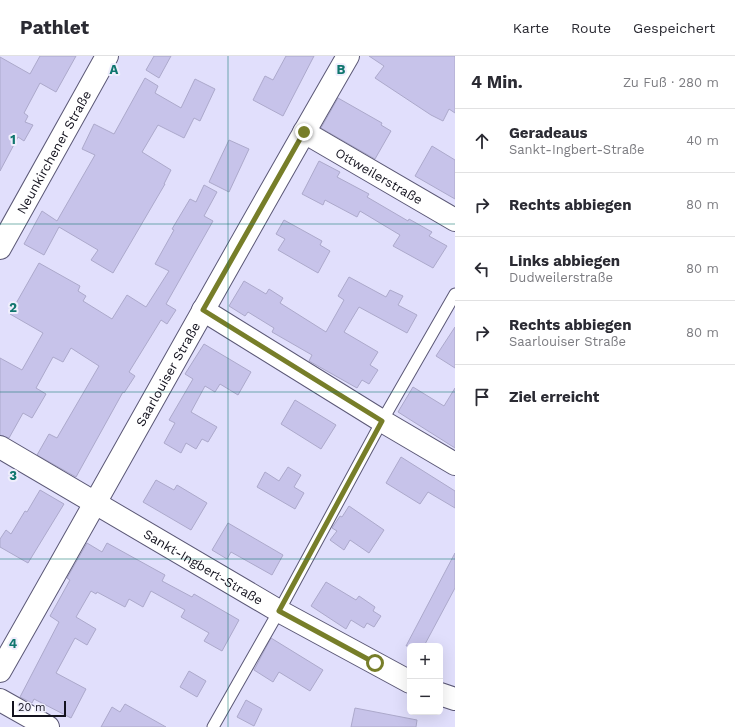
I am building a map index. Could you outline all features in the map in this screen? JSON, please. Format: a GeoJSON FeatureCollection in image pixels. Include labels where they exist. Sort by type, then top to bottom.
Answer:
{"type":"FeatureCollection","features":[{"type":"Feature","properties":{"kind":"street","name":"Neunkirchener Straße"},"geometry":{"type":"LineString","coordinates":[[0,248],[107,56]]}},
{"type":"Feature","properties":{"kind":"street","name":"Saarlouiser Straße"},"geometry":{"type":"LineString","coordinates":[[0,671],[348,56]]}},
{"type":"Feature","properties":{"kind":"street","name":"Ottweilerstraße"},"geometry":{"type":"LineString","coordinates":[[304,132],[455,220]]}},
{"type":"Feature","properties":{"kind":"street"},"geometry":{"type":"LineString","coordinates":[[203,310],[382,421],[455,464]]}},
{"type":"Feature","properties":{"kind":"street","name":"Sankt-Ingbert-Straße"},"geometry":{"type":"LineString","coordinates":[[0,447],[279,611],[407,680]]}},
{"type":"Feature","properties":{"kind":"street"},"geometry":{"type":"LineString","coordinates":[[443,695],[455,699]]}},
{"type":"Feature","properties":{"kind":"street"},"geometry":{"type":"LineString","coordinates":[[0,700],[48,727]]}},
{"type":"Feature","properties":{"kind":"lane"},"geometry":{"type":"LineString","coordinates":[[213,727],[279,611],[382,421],[455,294]]}},
{"type":"Feature","properties":{"kind":"building"},"geometry":{"type":"Polygon","coordinates":[[[40,56],[76,56],[56,92],[40,83],[24,113],[28,116],[25,122],[33,125],[24,141],[18,137],[0,171],[0,57],[30,74],[40,56]]]}},
{"type":"Feature","properties":{"kind":"building"},"geometry":{"type":"Polygon","coordinates":[[[154,56],[171,56],[159,78],[146,70],[154,56]]]}},
{"type":"Feature","properties":{"kind":"building"},"geometry":{"type":"Polygon","coordinates":[[[286,56],[314,56],[283,116],[253,100],[265,76],[273,80],[286,56]]]}},
{"type":"Feature","properties":{"kind":"building"},"geometry":{"type":"Polygon","coordinates":[[[369,56],[455,56],[455,113],[449,109],[443,121],[431,115],[375,78],[384,66],[369,56]]]}},
{"type":"Feature","properties":{"kind":"building"},"geometry":{"type":"Polygon","coordinates":[[[145,78],[158,86],[155,93],[181,108],[195,79],[215,89],[200,121],[194,118],[184,138],[158,125],[142,152],[171,170],[165,184],[113,273],[91,260],[98,250],[59,227],[44,255],[24,244],[42,211],[57,221],[95,155],[82,149],[94,124],[114,134],[145,78]]]}},
{"type":"Feature","properties":{"kind":"building"},"geometry":{"type":"Polygon","coordinates":[[[338,98],[382,123],[381,125],[391,131],[375,159],[321,128],[338,98]]]}},
{"type":"Feature","properties":{"kind":"building"},"geometry":{"type":"Polygon","coordinates":[[[229,140],[249,149],[229,192],[209,182],[229,140]]]}},
{"type":"Feature","properties":{"kind":"building"},"geometry":{"type":"Polygon","coordinates":[[[432,146],[455,160],[455,199],[415,176],[432,146]]]}},
{"type":"Feature","properties":{"kind":"building"},"geometry":{"type":"Polygon","coordinates":[[[319,161],[340,172],[337,177],[369,194],[367,197],[408,221],[409,219],[432,232],[429,236],[447,246],[433,268],[393,246],[400,235],[360,211],[357,217],[325,200],[323,205],[302,194],[319,161]]]}},
{"type":"Feature","properties":{"kind":"building"},"geometry":{"type":"Polygon","coordinates":[[[204,185],[217,192],[204,216],[213,221],[166,304],[176,310],[167,324],[161,320],[129,372],[135,376],[124,393],[123,392],[76,477],[37,455],[49,434],[57,438],[99,366],[71,348],[63,362],[53,357],[36,388],[46,394],[32,418],[23,413],[9,438],[0,435],[0,358],[22,370],[43,333],[10,314],[39,263],[80,286],[78,291],[86,296],[83,301],[112,319],[127,295],[146,307],[169,271],[155,264],[174,230],[172,229],[190,199],[196,202],[204,185]]]}},
{"type":"Feature","properties":{"kind":"building"},"geometry":{"type":"Polygon","coordinates":[[[284,220],[322,241],[320,245],[330,251],[318,273],[278,250],[285,239],[276,234],[284,220]]]}},
{"type":"Feature","properties":{"kind":"building"},"geometry":{"type":"Polygon","coordinates":[[[349,277],[386,297],[390,290],[403,296],[398,305],[417,315],[407,333],[359,307],[344,332],[378,352],[370,365],[378,370],[369,384],[362,380],[357,388],[309,361],[312,355],[272,332],[274,328],[248,312],[245,316],[229,306],[244,281],[266,294],[269,289],[283,298],[280,303],[326,332],[344,300],[338,296],[349,277]]]}},
{"type":"Feature","properties":{"kind":"building"},"geometry":{"type":"Polygon","coordinates":[[[455,327],[455,368],[436,356],[455,327]]]}},
{"type":"Feature","properties":{"kind":"building"},"geometry":{"type":"Polygon","coordinates":[[[204,344],[251,372],[238,395],[220,384],[215,392],[205,386],[191,412],[217,427],[208,442],[202,439],[196,449],[186,443],[181,453],[164,443],[175,423],[169,420],[193,379],[185,374],[204,344]]]}},
{"type":"Feature","properties":{"kind":"building"},"geometry":{"type":"Polygon","coordinates":[[[413,387],[444,406],[455,388],[455,448],[398,412],[413,387]]]}},
{"type":"Feature","properties":{"kind":"building"},"geometry":{"type":"Polygon","coordinates":[[[295,400],[336,425],[321,449],[281,424],[295,400]]]}},
{"type":"Feature","properties":{"kind":"building"},"geometry":{"type":"Polygon","coordinates":[[[401,457],[455,491],[455,508],[428,492],[420,504],[386,483],[401,457]]]}},
{"type":"Feature","properties":{"kind":"building"},"geometry":{"type":"Polygon","coordinates":[[[288,467],[301,475],[294,487],[304,493],[295,509],[257,487],[265,472],[279,481],[288,467]]]}},
{"type":"Feature","properties":{"kind":"building"},"geometry":{"type":"Polygon","coordinates":[[[156,480],[174,490],[177,485],[207,503],[191,530],[143,502],[156,480]]]}},
{"type":"Feature","properties":{"kind":"building"},"geometry":{"type":"Polygon","coordinates":[[[40,490],[64,504],[28,563],[0,547],[0,539],[6,530],[11,534],[25,511],[27,512],[40,490]]]}},
{"type":"Feature","properties":{"kind":"building"},"geometry":{"type":"Polygon","coordinates":[[[349,506],[384,530],[369,553],[350,540],[344,550],[330,540],[337,531],[332,528],[349,506]]]}},
{"type":"Feature","properties":{"kind":"building"},"geometry":{"type":"Polygon","coordinates":[[[228,523],[283,555],[272,575],[231,552],[227,559],[212,550],[228,523]]]}},
{"type":"Feature","properties":{"kind":"building"},"geometry":{"type":"Polygon","coordinates":[[[87,543],[102,552],[107,543],[165,575],[162,581],[192,597],[194,594],[239,620],[222,651],[204,641],[209,633],[181,617],[185,610],[151,591],[143,607],[129,599],[125,607],[97,592],[96,594],[91,591],[76,617],[96,629],[87,645],[75,638],[56,673],[86,689],[71,718],[34,699],[32,703],[20,697],[59,622],[50,616],[70,580],[67,578],[87,543]]]}},
{"type":"Feature","properties":{"kind":"building"},"geometry":{"type":"Polygon","coordinates":[[[455,553],[455,588],[426,643],[408,643],[455,553]]]}},
{"type":"Feature","properties":{"kind":"building"},"geometry":{"type":"Polygon","coordinates":[[[326,582],[356,600],[359,596],[375,607],[373,611],[381,616],[374,627],[367,623],[364,628],[351,620],[346,629],[311,606],[326,582]]]}},
{"type":"Feature","properties":{"kind":"building"},"geometry":{"type":"Polygon","coordinates":[[[271,638],[323,670],[310,691],[279,672],[273,682],[254,670],[271,638]]]}},
{"type":"Feature","properties":{"kind":"building"},"geometry":{"type":"Polygon","coordinates":[[[189,671],[206,681],[197,697],[180,687],[189,671]]]}},
{"type":"Feature","properties":{"kind":"building"},"geometry":{"type":"Polygon","coordinates":[[[246,700],[262,709],[254,726],[237,717],[246,700]]]}},
{"type":"Feature","properties":{"kind":"building"},"geometry":{"type":"Polygon","coordinates":[[[125,704],[166,727],[101,727],[112,707],[120,712],[125,704]]]}},
{"type":"Feature","properties":{"kind":"building"},"geometry":{"type":"Polygon","coordinates":[[[355,708],[417,720],[416,727],[351,727],[355,708]]]}},
{"type":"Feature","properties":{"kind":"route"},"geometry":{"type":"LineString","coordinates":[[304,132],[203,310],[382,421],[279,611],[375,663]]}}]}
